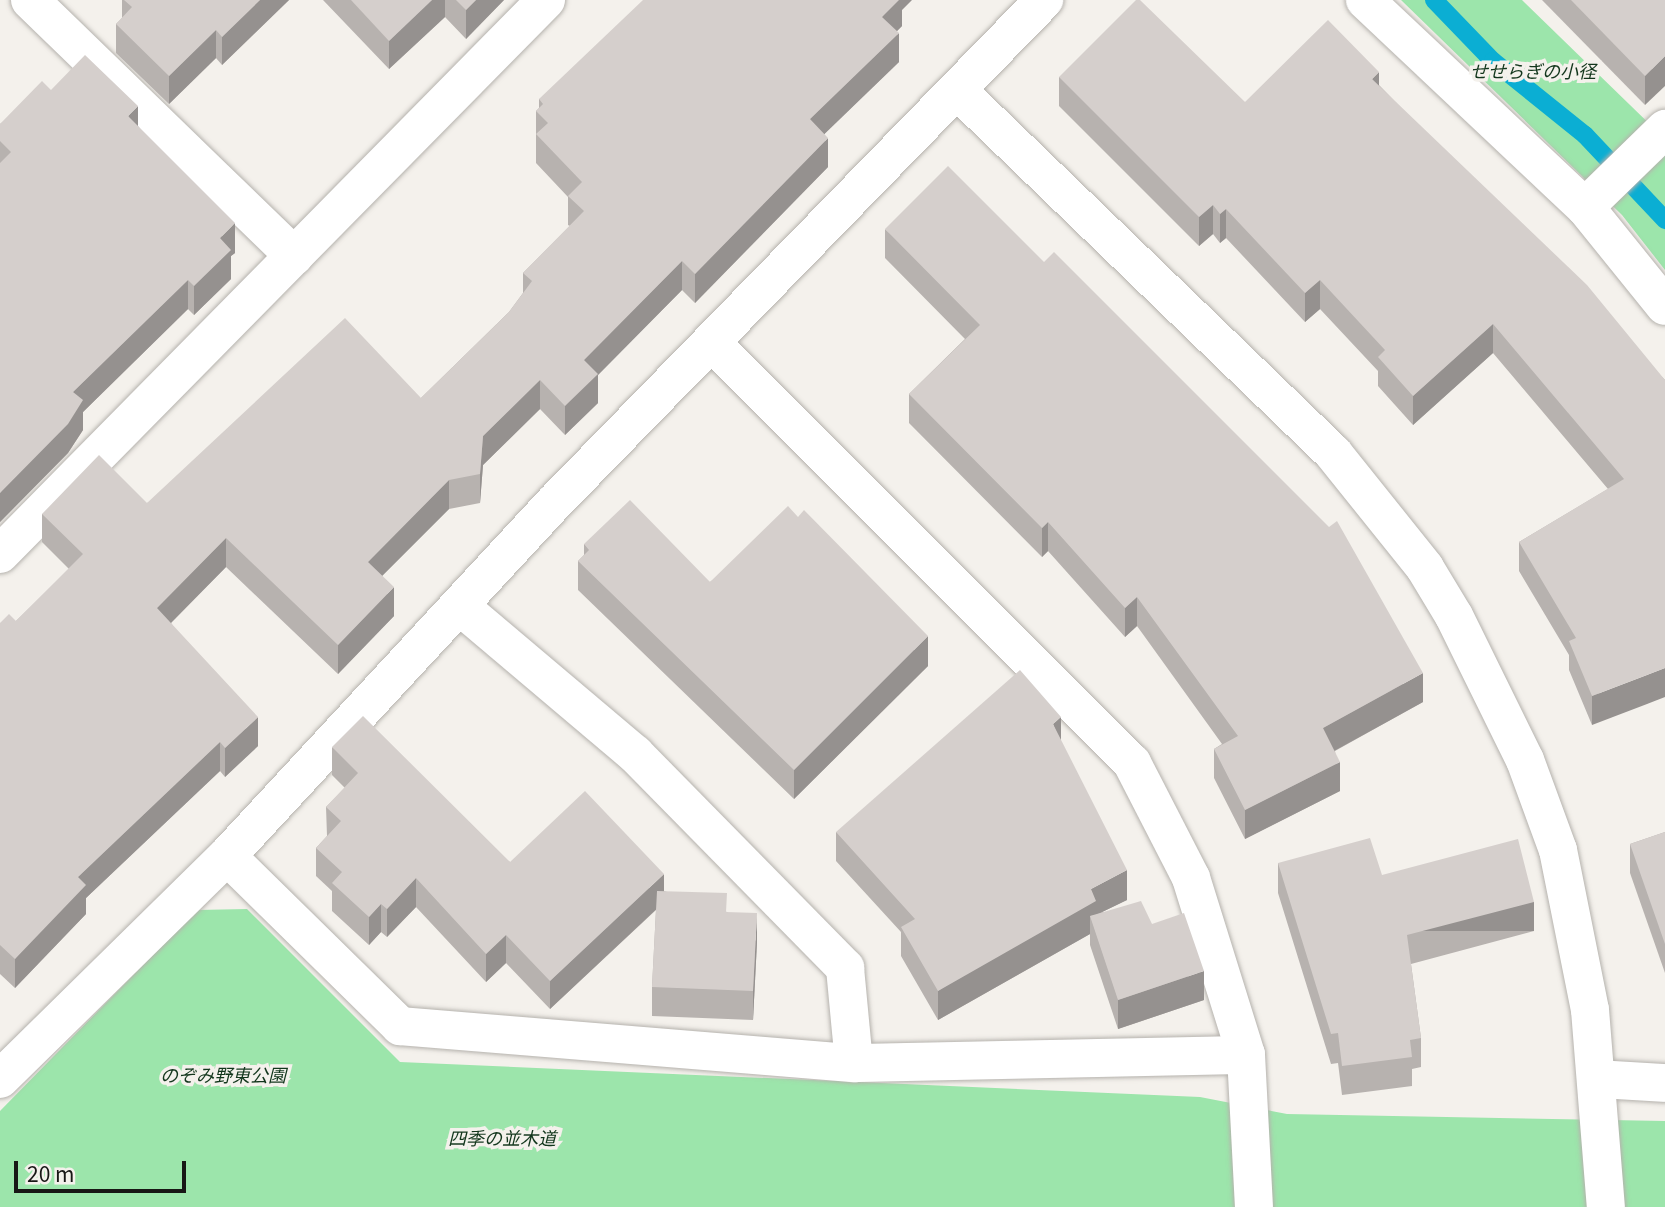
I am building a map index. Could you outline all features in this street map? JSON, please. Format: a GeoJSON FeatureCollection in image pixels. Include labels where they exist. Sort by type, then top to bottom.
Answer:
{"type":"FeatureCollection","features":[{"type":"Feature","properties":{"kind":"street"},"geometry":{"type":"LineString","coordinates":[[30,0],[294,256]]}},
{"type":"Feature","properties":{"kind":"street"},"geometry":{"type":"LineString","coordinates":[[0,554],[546,0]]}},
{"type":"Feature","properties":{"kind":"street"},"geometry":{"type":"LineString","coordinates":[[0,1079],[227,856],[461,607],[553,504],[714,345],[1044,0]]}},
{"type":"Feature","properties":{"kind":"street"},"geometry":{"type":"LineString","coordinates":[[1365,0],[1585,207],[1665,306]]}},
{"type":"Feature","properties":{"kind":"street"},"geometry":{"type":"LineString","coordinates":[[957,90],[1333,453],[1425,568],[1492,686],[1558,850],[1598,1079],[1606,1207]]}},
{"type":"Feature","properties":{"kind":"street"},"geometry":{"type":"LineString","coordinates":[[1585,207],[1665,129]]}},
{"type":"Feature","properties":{"kind":"street"},"geometry":{"type":"LineString","coordinates":[[714,345],[1132,763],[1191,878],[1246,1055],[1254,1207]]}},
{"type":"Feature","properties":{"kind":"street"},"geometry":{"type":"LineString","coordinates":[[461,607],[635,754],[845,968],[854,1063]]}},
{"type":"Feature","properties":{"kind":"street"},"geometry":{"type":"LineString","coordinates":[[227,856],[400,1026],[854,1063],[1246,1055]]}},
{"type":"Feature","properties":{"kind":"street"},"geometry":{"type":"LineString","coordinates":[[1598,1079],[1665,1083]]}},
{"type":"Feature","properties":{"kind":"green space","name":"せせらぎの小径"},"geometry":{"type":"Polygon","coordinates":[[[1401,0],[1522,0],[1665,139],[1665,270],[1622,215],[1401,0]]]}},
{"type":"Feature","properties":{"kind":"green space","name":"四季の並木道"},"geometry":{"type":"Polygon","coordinates":[[[247,909],[400,1062],[1200,1097],[1287,1114],[1665,1121],[1665,1207],[0,1207],[0,1111],[197,910],[247,909]]]}},
{"type":"Feature","properties":{"kind":"building"},"geometry":{"type":"Polygon","coordinates":[[[124,0],[260,0],[222,37],[216,30],[169,76],[116,24],[132,7],[124,0]]]}},
{"type":"Feature","properties":{"kind":"building"},"geometry":{"type":"Polygon","coordinates":[[[351,0],[432,0],[389,41],[351,0]]]}},
{"type":"Feature","properties":{"kind":"building"},"geometry":{"type":"Polygon","coordinates":[[[456,0],[476,0],[466,10],[456,0]]]}},
{"type":"Feature","properties":{"kind":"building"},"geometry":{"type":"Polygon","coordinates":[[[643,0],[899,0],[882,17],[899,33],[810,119],[828,138],[695,274],[682,261],[584,360],[598,374],[565,406],[540,380],[483,436],[480,474],[449,480],[368,562],[394,587],[338,645],[226,538],[157,608],[258,717],[225,748],[220,742],[78,877],[86,885],[15,959],[0,945],[0,623],[9,614],[16,621],[83,554],[42,514],[99,455],[147,503],[345,318],[421,398],[509,312],[532,281],[523,273],[584,211],[568,196],[582,182],[536,134],[548,123],[536,111],[543,104],[539,99],[643,0]]]}},
{"type":"Feature","properties":{"kind":"building"},"geometry":{"type":"Polygon","coordinates":[[[1136,0],[1140,0],[1245,102],[1328,20],[1379,72],[1372,79],[1587,285],[1665,380],[1665,668],[1592,696],[1569,641],[1576,638],[1519,542],[1624,479],[1493,324],[1413,396],[1378,357],[1385,350],[1320,280],[1305,293],[1226,209],[1220,214],[1213,205],[1199,217],[1059,77],[1136,0]]]}},
{"type":"Feature","properties":{"kind":"building"},"geometry":{"type":"Polygon","coordinates":[[[1571,0],[1665,0],[1665,56],[1645,76],[1571,0]]]}},
{"type":"Feature","properties":{"kind":"building"},"geometry":{"type":"Polygon","coordinates":[[[85,55],[138,106],[128,116],[235,223],[220,238],[231,250],[194,286],[188,280],[73,392],[83,400],[68,424],[0,493],[0,163],[11,152],[0,141],[0,124],[42,81],[51,90],[85,55]]]}},
{"type":"Feature","properties":{"kind":"building"},"geometry":{"type":"Polygon","coordinates":[[[948,166],[1044,262],[1054,252],[1329,527],[1337,521],[1423,673],[1323,728],[1340,762],[1245,810],[1214,749],[1238,736],[1137,597],[1125,608],[1048,522],[1042,528],[909,394],[980,325],[885,229],[948,166]]]}},
{"type":"Feature","properties":{"kind":"building"},"geometry":{"type":"Polygon","coordinates":[[[630,500],[710,582],[788,506],[798,517],[804,510],[928,636],[794,770],[578,561],[589,550],[584,544],[630,500]]]}},
{"type":"Feature","properties":{"kind":"building"},"geometry":{"type":"Polygon","coordinates":[[[1020,670],[1061,717],[1053,724],[1127,870],[1091,889],[1096,901],[938,991],[901,927],[915,919],[836,832],[1020,670]]]}},
{"type":"Feature","properties":{"kind":"building"},"geometry":{"type":"Polygon","coordinates":[[[363,716],[510,862],[585,791],[664,874],[550,981],[506,935],[486,954],[416,878],[387,909],[381,904],[369,917],[332,883],[342,872],[316,848],[341,821],[326,807],[358,773],[332,747],[363,716]]]}},
{"type":"Feature","properties":{"kind":"building"},"geometry":{"type":"Polygon","coordinates":[[[1665,832],[1665,944],[1630,844],[1665,832]]]}},
{"type":"Feature","properties":{"kind":"building"},"geometry":{"type":"Polygon","coordinates":[[[1370,838],[1382,875],[1518,839],[1534,902],[1407,935],[1421,1038],[1410,1040],[1412,1057],[1342,1066],[1338,1033],[1331,1034],[1278,863],[1370,838]]]}},
{"type":"Feature","properties":{"kind":"building"},"geometry":{"type":"Polygon","coordinates":[[[657,891],[727,893],[726,912],[757,913],[753,991],[652,987],[657,891]]]}},
{"type":"Feature","properties":{"kind":"building"},"geometry":{"type":"Polygon","coordinates":[[[1141,901],[1152,924],[1184,913],[1204,971],[1118,1000],[1090,916],[1141,901]]]}},
{"type":"Feature","properties":{"kind":"waterway"},"geometry":{"type":"LineString","coordinates":[[1434,0],[1493,61],[1585,135],[1665,220]]}},
{"type":"Feature","properties":{"kind":"park label","name":"のぞみ野東公園"},"geometry":{"type":"Point","coordinates":[223,1074]}}]}
